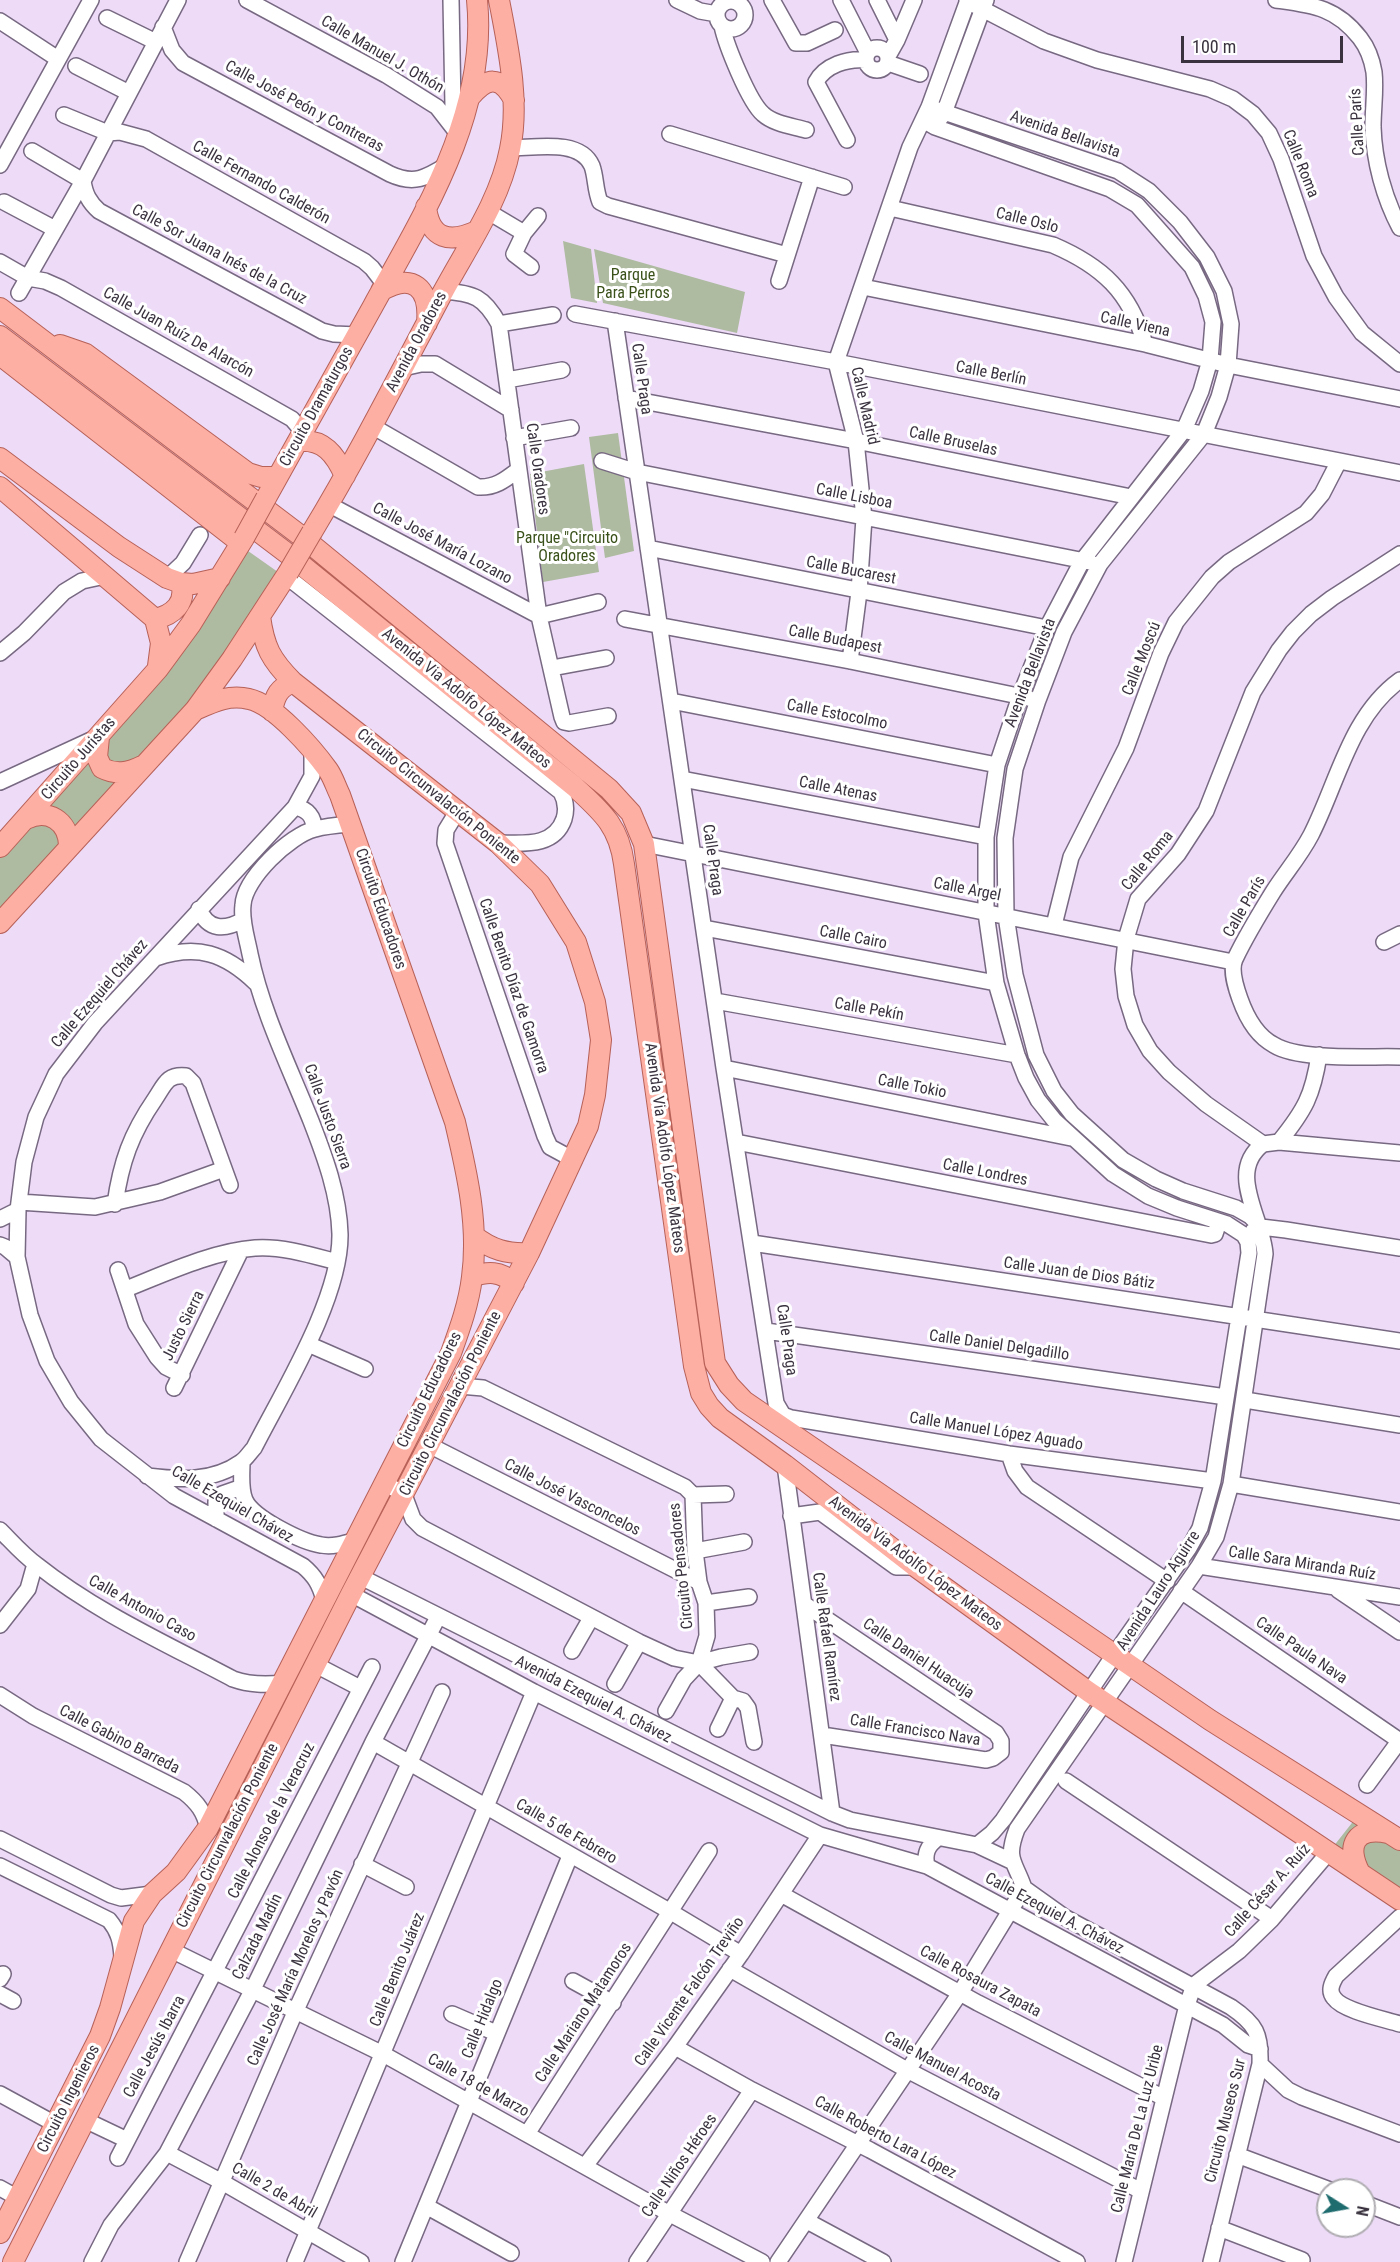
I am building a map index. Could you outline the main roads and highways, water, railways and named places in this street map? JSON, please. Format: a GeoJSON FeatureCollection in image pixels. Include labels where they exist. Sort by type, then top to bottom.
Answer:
{"type":"FeatureCollection","features":[{"type":"Feature","properties":{"kind":"main road","name":"Circuito Dramaturgos"},"geometry":{"type":"LineString","coordinates":[[158,669],[191,624],[242,541],[383,288],[447,165],[470,97],[478,39],[477,0]]}},
{"type":"Feature","properties":{"kind":"main road","name":"Avenida Oradores"},"geometry":{"type":"LineString","coordinates":[[287,574],[345,476],[487,211],[510,148],[514,100],[499,0]]}},
{"type":"Feature","properties":{"kind":"main road"},"geometry":{"type":"LineString","coordinates":[[470,97],[483,84],[493,82],[504,86],[514,100]]}},
{"type":"Feature","properties":{"kind":"main road"},"geometry":{"type":"LineString","coordinates":[[426,207],[430,224],[442,236],[456,238],[477,231]]}},
{"type":"Feature","properties":{"kind":"main road"},"geometry":{"type":"LineString","coordinates":[[383,288],[399,282],[414,285],[425,297],[427,323]]}},
{"type":"Feature","properties":{"kind":"main road","name":"Avenida Via Adolfo López Mateos"},"geometry":{"type":"LineString","coordinates":[[0,308],[301,537],[609,789],[631,813],[644,844],[715,1363],[729,1385],[744,1401],[778,1416],[1114,1655],[1285,1768],[1396,1837]]}},
{"type":"Feature","properties":{"kind":"main road","name":"Avenida Via Adolfo López Mateos"},"geometry":{"type":"LineString","coordinates":[[0,336],[288,554],[575,787],[601,810],[614,828],[623,855],[694,1366],[701,1393],[709,1406],[720,1418],[785,1465],[916,1567],[1089,1692],[1400,1900]]}},
{"type":"Feature","properties":{"kind":"main road"},"geometry":{"type":"LineString","coordinates":[[44,340],[86,354],[248,472],[261,477],[277,477]]}},
{"type":"Feature","properties":{"kind":"main road"},"geometry":{"type":"LineString","coordinates":[[0,355],[242,541]]}},
{"type":"Feature","properties":{"kind":"main road"},"geometry":{"type":"LineString","coordinates":[[300,436],[329,449],[345,476]]}},
{"type":"Feature","properties":{"kind":"main road"},"geometry":{"type":"LineString","coordinates":[[0,458],[127,553],[174,580],[193,584],[220,578]]}},
{"type":"Feature","properties":{"kind":"main road"},"geometry":{"type":"LineString","coordinates":[[0,487],[155,619],[161,642],[158,669]]}},
{"type":"Feature","properties":{"kind":"main road","name":"Circuito Educadores"},"geometry":{"type":"LineString","coordinates":[[0,922],[195,710],[287,574]]}},
{"type":"Feature","properties":{"kind":"main road"},"geometry":{"type":"LineString","coordinates":[[155,619],[166,616],[178,606],[183,593],[174,580]]}},
{"type":"Feature","properties":{"kind":"main road","name":"Circuito Circunvalación Poniente"},"geometry":{"type":"LineString","coordinates":[[13,2262],[351,1594],[529,1253],[588,1126],[599,1064],[601,1040],[595,1002],[576,942],[540,884],[498,843],[293,682],[269,654],[262,637],[260,616]]}},
{"type":"Feature","properties":{"kind":"main road","name":"Circuito Juristas"},"geometry":{"type":"LineString","coordinates":[[0,847],[158,669]]}},
{"type":"Feature","properties":{"kind":"main road"},"geometry":{"type":"LineString","coordinates":[[272,711],[278,692],[283,686],[293,682]]}},
{"type":"Feature","properties":{"kind":"main road","name":"Circuito Educadores"},"geometry":{"type":"LineString","coordinates":[[152,1894],[176,1872],[208,1828],[451,1353],[463,1318],[472,1277],[474,1236],[468,1175],[455,1122],[351,824],[329,772],[312,750],[260,702],[222,698],[195,710]]}},
{"type":"Feature","properties":{"kind":"main road"},"geometry":{"type":"LineString","coordinates":[[99,737],[97,757],[102,768],[116,773],[126,772],[146,763]]}},
{"type":"Feature","properties":{"kind":"main road"},"geometry":{"type":"LineString","coordinates":[[26,819],[42,814],[58,820],[65,827],[69,836],[69,845]]}},
{"type":"Feature","properties":{"kind":"main road"},"geometry":{"type":"LineString","coordinates":[[474,1236],[500,1251],[514,1254],[529,1253]]}},
{"type":"Feature","properties":{"kind":"main road"},"geometry":{"type":"LineString","coordinates":[[472,1277],[495,1272],[506,1276],[514,1283]]}},
{"type":"Feature","properties":{"kind":"main road"},"geometry":{"type":"LineString","coordinates":[[1360,1873],[1354,1854],[1358,1839],[1365,1832],[1374,1830],[1396,1837]]}},
{"type":"Feature","properties":{"kind":"main road"},"geometry":{"type":"LineString","coordinates":[[176,1872],[193,1877],[198,1884],[199,1893]]}},
{"type":"Feature","properties":{"kind":"main road","name":"Circuito Ingenieros"},"geometry":{"type":"LineString","coordinates":[[0,2233],[100,2036],[134,1921],[152,1894]]}},
{"type":"Feature","properties":{"kind":"main road"},"geometry":{"type":"LineString","coordinates":[[121,1967],[124,1988],[138,1996],[149,1993]]}},
{"type":"Feature","properties":{"kind":"park label","name":"Parque Para Perros"},"geometry":{"type":"Point","coordinates":[633,285]}},
{"type":"Feature","properties":{"kind":"park label","name":"Parque \"Circuito Oradores"},"geometry":{"type":"Point","coordinates":[567,548]}}]}
